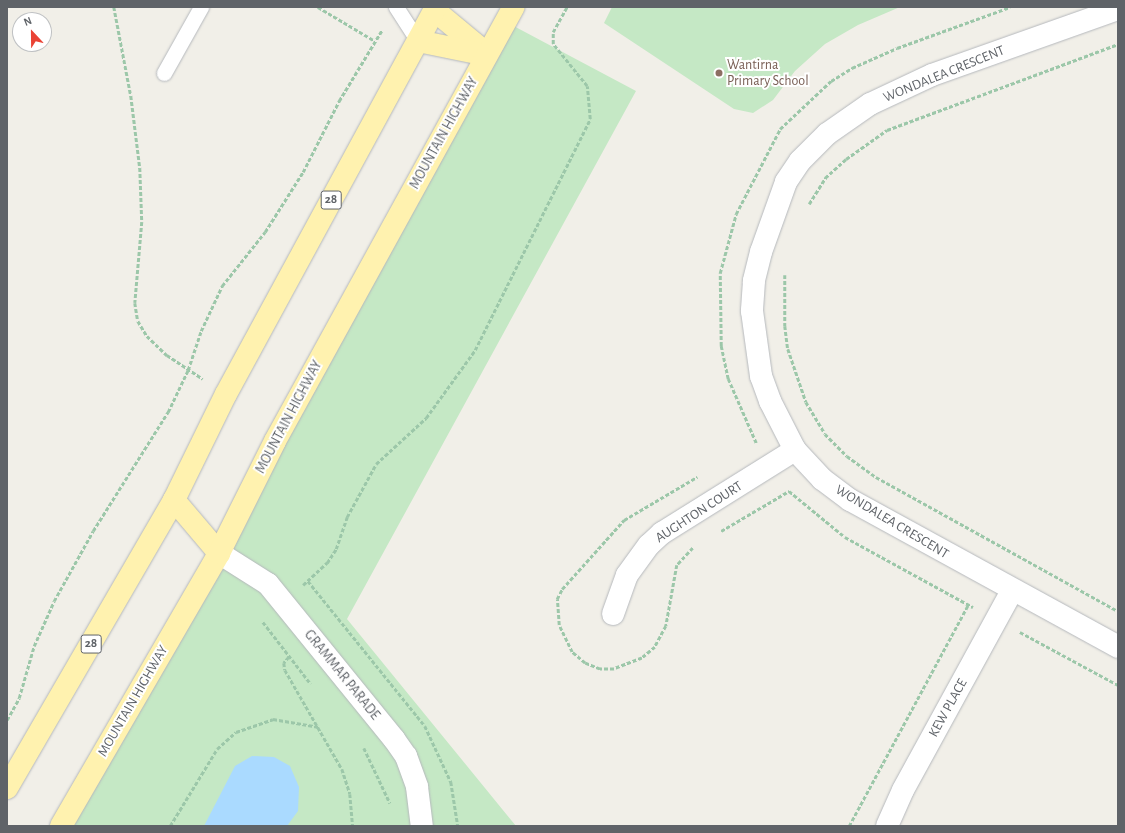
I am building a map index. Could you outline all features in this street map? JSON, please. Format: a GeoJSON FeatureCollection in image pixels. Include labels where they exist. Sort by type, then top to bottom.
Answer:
{"type":"FeatureCollection","features":[{"type":"Feature","properties":{"kind":"main road","name":"MOUNTAIN HIGHWAY"},"geometry":{"type":"LineString","coordinates":[[61,826],[219,553],[276,441],[514,7]]}},
{"type":"Feature","properties":{"kind":"main road","name":"28"},"geometry":{"type":"LineString","coordinates":[[7,788],[174,500],[226,394],[418,41],[434,8]]}},
{"type":"Feature","properties":{"kind":"main road"},"geometry":{"type":"LineString","coordinates":[[434,8],[487,55]]}},
{"type":"Feature","properties":{"kind":"main road"},"geometry":{"type":"LineString","coordinates":[[418,41],[487,55]]}},
{"type":"Feature","properties":{"kind":"main road"},"geometry":{"type":"LineString","coordinates":[[174,500],[219,553]]}},
{"type":"Feature","properties":{"kind":"street","name":"WONDALEA CRESCENT"},"geometry":{"type":"LineString","coordinates":[[1118,9],[932,75],[870,104],[827,134],[800,161],[786,182],[772,216],[754,281],[752,311],[761,376],[780,424],[795,450],[822,479],[850,500],[1012,591],[1118,648]]}},
{"type":"Feature","properties":{"kind":"street","name":"AUGHTON COURT"},"geometry":{"type":"LineString","coordinates":[[613,614],[627,575],[649,545],[662,533],[795,450]]}},
{"type":"Feature","properties":{"kind":"street","name":"GRAMMAR PARADE"},"geometry":{"type":"LineString","coordinates":[[219,553],[268,584],[394,739],[406,756],[417,786],[422,826]]}},
{"type":"Feature","properties":{"kind":"street","name":"KEW PLACE"},"geometry":{"type":"LineString","coordinates":[[887,826],[903,790],[1012,591]]}},
{"type":"Feature","properties":{"kind":"lane"},"geometry":{"type":"LineString","coordinates":[[164,73],[201,7]]}},
{"type":"Feature","properties":{"kind":"lane"},"geometry":{"type":"LineString","coordinates":[[396,7],[418,41]]}},
{"type":"Feature","properties":{"kind":"path"},"geometry":{"type":"LineString","coordinates":[[114,7],[131,96],[140,168],[142,222],[135,303],[138,321],[147,336],[188,370],[226,394]]}},
{"type":"Feature","properties":{"kind":"path"},"geometry":{"type":"LineString","coordinates":[[318,7],[375,41]]}},
{"type":"Feature","properties":{"kind":"path"},"geometry":{"type":"LineString","coordinates":[[300,588],[327,563],[364,482],[376,464],[426,418],[475,350],[590,119],[587,86],[553,44],[553,32],[567,7]]}},
{"type":"Feature","properties":{"kind":"path"},"geometry":{"type":"LineString","coordinates":[[7,720],[19,698],[34,646],[54,601],[93,531],[168,412],[188,370],[201,330],[222,286],[265,232],[303,172],[339,101],[383,28]]}},
{"type":"Feature","properties":{"kind":"path"},"geometry":{"type":"LineString","coordinates":[[806,208],[825,178],[846,159],[887,130],[1118,44]]}},
{"type":"Feature","properties":{"kind":"path"},"geometry":{"type":"LineString","coordinates":[[786,267],[784,319],[788,349],[806,402],[825,434],[847,456],[876,477],[1118,611]]}},
{"type":"Feature","properties":{"kind":"path"},"geometry":{"type":"LineString","coordinates":[[786,487],[799,502],[845,537],[977,610]]}},
{"type":"Feature","properties":{"kind":"path"},"geometry":{"type":"LineString","coordinates":[[849,826],[968,605]]}},
{"type":"Feature","properties":{"kind":"path"},"geometry":{"type":"LineString","coordinates":[[265,617],[265,628],[314,687]]}},
{"type":"Feature","properties":{"kind":"path"},"geometry":{"type":"LineString","coordinates":[[1016,630],[1118,685]]}},
{"type":"Feature","properties":{"kind":"path"},"geometry":{"type":"LineString","coordinates":[[290,657],[284,663],[285,670],[319,727],[347,783],[353,826]]}},
{"type":"Feature","properties":{"kind":"path"},"geometry":{"type":"LineString","coordinates":[[170,826],[216,750],[236,732],[273,719],[319,727]]}},
{"type":"Feature","properties":{"kind":"path"},"geometry":{"type":"LineString","coordinates":[[363,746],[383,783],[392,811]]}},
{"type":"Feature","properties":{"kind":"green space"},"geometry":{"type":"Polygon","coordinates":[[[612,7],[900,7],[858,25],[825,44],[795,71],[773,100],[753,113],[734,109],[604,23],[612,7]]]}},
{"type":"Feature","properties":{"kind":"green space"},"geometry":{"type":"Polygon","coordinates":[[[506,22],[636,91],[347,619],[516,826],[61,826],[506,22]]]}},
{"type":"Feature","properties":{"kind":"water"},"geometry":{"type":"Polygon","coordinates":[[[252,756],[274,757],[290,766],[299,787],[298,811],[287,826],[204,826],[235,766],[252,756]]]}},
{"type":"Feature","properties":{"kind":"place","name":"Wantirna Primary School"},"geometry":{"type":"Point","coordinates":[719,73]}}]}
